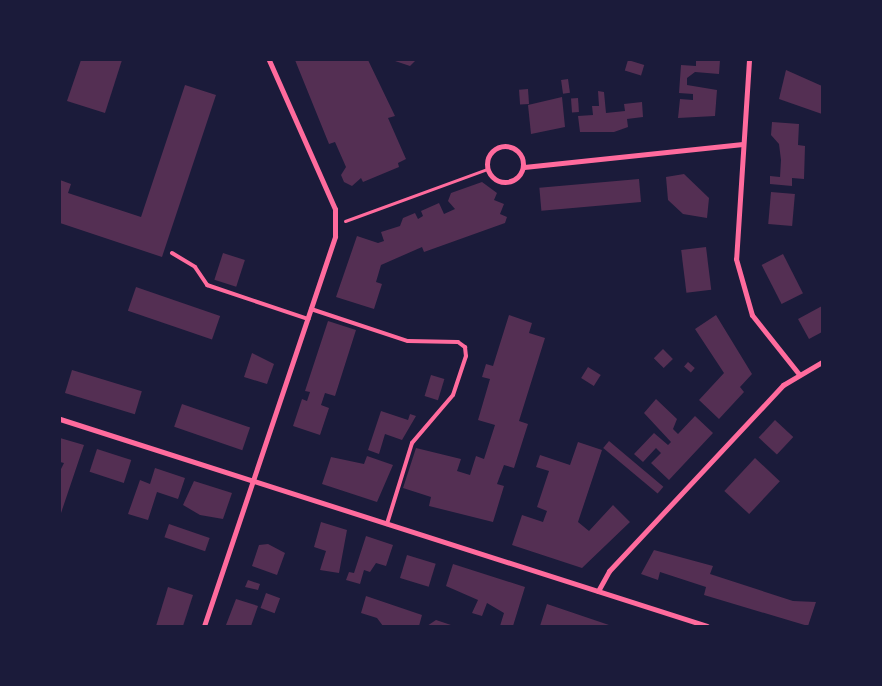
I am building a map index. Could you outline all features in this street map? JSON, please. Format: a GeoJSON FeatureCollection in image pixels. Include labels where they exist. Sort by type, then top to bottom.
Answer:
{"type":"FeatureCollection","features":[{"type":"Feature","properties":{"kind":"street"},"geometry":{"type":"LineString","coordinates":[[204,626],[308,319],[337,221],[269,60]]}},
{"type":"Feature","properties":{"kind":"street"},"geometry":{"type":"LineString","coordinates":[[749,60],[736,234],[740,284],[766,336],[799,374]]}},
{"type":"Feature","properties":{"kind":"street"},"geometry":{"type":"LineString","coordinates":[[524,167],[521,154],[511,146],[498,147],[488,156],[487,169],[496,180],[511,182],[524,167],[743,144]]}},
{"type":"Feature","properties":{"kind":"street"},"geometry":{"type":"LineString","coordinates":[[598,591],[615,564],[783,385],[822,362]]}},
{"type":"Feature","properties":{"kind":"street"},"geometry":{"type":"LineString","coordinates":[[60,419],[708,626]]}},
{"type":"Feature","properties":{"kind":"lane"},"geometry":{"type":"LineString","coordinates":[[172,253],[194,267],[207,285],[308,319]]}},
{"type":"Feature","properties":{"kind":"lane"},"geometry":{"type":"LineString","coordinates":[[311,309],[408,341],[458,342],[465,347],[466,356],[453,396],[412,443],[387,524]]}},
{"type":"Feature","properties":{"kind":"path"},"geometry":{"type":"LineString","coordinates":[[337,221],[487,169]]}},
{"type":"Feature","properties":{"kind":"building"},"geometry":{"type":"Polygon","coordinates":[[[81,60],[122,60],[105,113],[67,101],[81,60]]]}},
{"type":"Feature","properties":{"kind":"building"},"geometry":{"type":"Polygon","coordinates":[[[295,60],[368,60],[395,116],[388,118],[406,159],[398,163],[399,167],[363,182],[361,178],[352,186],[344,182],[341,175],[346,167],[335,142],[329,144],[295,60]]]}},
{"type":"Feature","properties":{"kind":"building"},"geometry":{"type":"Polygon","coordinates":[[[392,60],[416,60],[410,66],[392,60]]]}},
{"type":"Feature","properties":{"kind":"building"},"geometry":{"type":"Polygon","coordinates":[[[628,60],[644,65],[641,75],[625,71],[628,60]]]}},
{"type":"Feature","properties":{"kind":"building"},"geometry":{"type":"Polygon","coordinates":[[[696,60],[720,60],[719,74],[695,72],[687,78],[687,85],[717,90],[715,116],[678,118],[680,99],[693,100],[693,94],[679,93],[681,65],[696,66],[696,60]]]}},
{"type":"Feature","properties":{"kind":"building"},"geometry":{"type":"Polygon","coordinates":[[[786,70],[822,86],[822,114],[779,99],[786,70]]]}},
{"type":"Feature","properties":{"kind":"building"},"geometry":{"type":"Polygon","coordinates":[[[568,79],[570,93],[563,94],[561,80],[568,79]]]}},
{"type":"Feature","properties":{"kind":"building"},"geometry":{"type":"Polygon","coordinates":[[[185,85],[216,95],[162,257],[60,223],[60,180],[71,184],[68,193],[141,217],[185,85]]]}},
{"type":"Feature","properties":{"kind":"building"},"geometry":{"type":"Polygon","coordinates":[[[528,89],[529,104],[520,105],[519,90],[528,89]]]}},
{"type":"Feature","properties":{"kind":"building"},"geometry":{"type":"Polygon","coordinates":[[[598,91],[604,92],[606,113],[625,111],[624,104],[642,102],[643,117],[627,119],[628,127],[614,132],[580,132],[578,116],[593,115],[592,106],[599,106],[598,91]]]}},
{"type":"Feature","properties":{"kind":"building"},"geometry":{"type":"Polygon","coordinates":[[[562,97],[565,127],[531,134],[528,105],[562,97]]]}},
{"type":"Feature","properties":{"kind":"building"},"geometry":{"type":"Polygon","coordinates":[[[571,98],[578,98],[579,112],[572,112],[571,98]]]}},
{"type":"Feature","properties":{"kind":"building"},"geometry":{"type":"Polygon","coordinates":[[[772,122],[799,124],[798,145],[805,146],[804,179],[792,178],[792,186],[770,184],[770,176],[780,177],[781,160],[779,144],[771,135],[772,122]]]}},
{"type":"Feature","properties":{"kind":"building"},"geometry":{"type":"Polygon","coordinates":[[[684,174],[709,198],[707,218],[683,214],[668,200],[666,177],[684,174]]]}},
{"type":"Feature","properties":{"kind":"building"},"geometry":{"type":"Polygon","coordinates":[[[639,179],[641,202],[541,211],[539,188],[639,179]]]}},
{"type":"Feature","properties":{"kind":"building"},"geometry":{"type":"Polygon","coordinates":[[[482,182],[497,193],[494,200],[504,204],[500,214],[507,217],[505,223],[424,252],[422,247],[381,265],[376,282],[382,284],[374,309],[336,297],[357,236],[378,243],[384,241],[381,232],[400,226],[403,218],[415,213],[418,219],[423,216],[421,211],[439,203],[444,214],[455,209],[448,201],[451,193],[482,182]]]}},
{"type":"Feature","properties":{"kind":"building"},"geometry":{"type":"Polygon","coordinates":[[[771,192],[795,194],[792,226],[768,224],[771,192]]]}},
{"type":"Feature","properties":{"kind":"building"},"geometry":{"type":"Polygon","coordinates":[[[706,247],[711,290],[686,293],[681,250],[706,247]]]}},
{"type":"Feature","properties":{"kind":"building"},"geometry":{"type":"Polygon","coordinates":[[[223,253],[245,260],[236,287],[214,280],[223,253]]]}},
{"type":"Feature","properties":{"kind":"building"},"geometry":{"type":"Polygon","coordinates":[[[783,254],[803,293],[782,304],[762,265],[783,254]]]}},
{"type":"Feature","properties":{"kind":"building"},"geometry":{"type":"Polygon","coordinates":[[[136,287],[220,316],[212,340],[128,311],[136,287]]]}},
{"type":"Feature","properties":{"kind":"building"},"geometry":{"type":"Polygon","coordinates":[[[822,306],[822,332],[809,339],[798,319],[822,306]]]}},
{"type":"Feature","properties":{"kind":"building"},"geometry":{"type":"Polygon","coordinates":[[[509,315],[532,323],[529,333],[545,338],[519,421],[528,424],[514,468],[504,465],[497,484],[504,486],[493,522],[429,506],[431,497],[403,488],[416,448],[461,459],[457,471],[470,475],[476,456],[484,459],[495,425],[478,420],[490,379],[482,377],[486,364],[493,366],[509,315]]]}},
{"type":"Feature","properties":{"kind":"building"},"geometry":{"type":"Polygon","coordinates":[[[716,315],[752,374],[740,387],[744,392],[719,419],[699,400],[724,373],[695,329],[716,315]]]}},
{"type":"Feature","properties":{"kind":"building"},"geometry":{"type":"Polygon","coordinates":[[[328,321],[356,330],[335,396],[325,393],[321,405],[329,408],[320,435],[293,426],[302,399],[307,401],[310,392],[305,391],[328,321]]]}},
{"type":"Feature","properties":{"kind":"building"},"geometry":{"type":"Polygon","coordinates":[[[663,349],[673,359],[664,368],[654,358],[663,349]]]}},
{"type":"Feature","properties":{"kind":"building"},"geometry":{"type":"Polygon","coordinates":[[[252,353],[274,364],[267,384],[244,377],[252,353]]]}},
{"type":"Feature","properties":{"kind":"building"},"geometry":{"type":"Polygon","coordinates":[[[688,362],[695,368],[691,372],[684,367],[688,362]]]}},
{"type":"Feature","properties":{"kind":"building"},"geometry":{"type":"Polygon","coordinates":[[[588,367],[601,375],[594,386],[581,378],[588,367]]]}},
{"type":"Feature","properties":{"kind":"building"},"geometry":{"type":"Polygon","coordinates":[[[72,370],[142,391],[135,414],[65,393],[72,370]]]}},
{"type":"Feature","properties":{"kind":"building"},"geometry":{"type":"Polygon","coordinates":[[[431,375],[444,379],[438,400],[425,396],[431,375]]]}},
{"type":"Feature","properties":{"kind":"building"},"geometry":{"type":"Polygon","coordinates":[[[656,399],[677,419],[673,429],[678,434],[695,416],[713,433],[669,480],[651,463],[661,453],[656,448],[643,462],[634,454],[654,433],[668,445],[671,442],[644,413],[656,399]]]}},
{"type":"Feature","properties":{"kind":"building"},"geometry":{"type":"Polygon","coordinates":[[[182,404],[250,427],[242,450],[174,427],[182,404]]]}},
{"type":"Feature","properties":{"kind":"building"},"geometry":{"type":"Polygon","coordinates":[[[381,411],[408,420],[410,414],[416,416],[402,440],[385,434],[379,454],[368,450],[381,411]]]}},
{"type":"Feature","properties":{"kind":"building"},"geometry":{"type":"Polygon","coordinates":[[[775,420],[793,437],[777,455],[759,438],[775,420]]]}},
{"type":"Feature","properties":{"kind":"building"},"geometry":{"type":"Polygon","coordinates":[[[60,438],[84,445],[60,516],[60,471],[64,463],[60,462],[60,438]]]}},
{"type":"Feature","properties":{"kind":"building"},"geometry":{"type":"Polygon","coordinates":[[[609,441],[663,487],[658,494],[603,448],[609,441]]]}},
{"type":"Feature","properties":{"kind":"building"},"geometry":{"type":"Polygon","coordinates":[[[578,442],[602,450],[578,522],[589,531],[613,505],[630,522],[582,568],[512,545],[522,515],[543,522],[547,511],[537,507],[549,471],[536,467],[540,455],[570,465],[578,442]]]}},
{"type":"Feature","properties":{"kind":"building"},"geometry":{"type":"Polygon","coordinates":[[[97,449],[131,460],[124,483],[90,472],[97,449]]]}},
{"type":"Feature","properties":{"kind":"building"},"geometry":{"type":"Polygon","coordinates":[[[367,456],[393,465],[377,502],[322,484],[331,457],[364,464],[367,456]]]}},
{"type":"Feature","properties":{"kind":"building"},"geometry":{"type":"Polygon","coordinates":[[[755,458],[780,481],[749,514],[724,491],[755,458]]]}},
{"type":"Feature","properties":{"kind":"building"},"geometry":{"type":"Polygon","coordinates":[[[155,468],[185,478],[178,499],[157,492],[148,520],[128,514],[140,480],[150,484],[155,468]]]}},
{"type":"Feature","properties":{"kind":"building"},"geometry":{"type":"Polygon","coordinates":[[[194,481],[232,493],[223,519],[200,515],[183,505],[194,481]]]}},
{"type":"Feature","properties":{"kind":"building"},"geometry":{"type":"Polygon","coordinates":[[[321,522],[347,530],[339,573],[320,570],[326,551],[314,547],[321,522]]]}},
{"type":"Feature","properties":{"kind":"building"},"geometry":{"type":"Polygon","coordinates":[[[169,524],[210,538],[205,551],[164,537],[169,524]]]}},
{"type":"Feature","properties":{"kind":"building"},"geometry":{"type":"Polygon","coordinates":[[[366,536],[393,545],[386,566],[376,563],[370,572],[364,570],[360,584],[346,580],[349,572],[354,573],[366,536]]]}},
{"type":"Feature","properties":{"kind":"building"},"geometry":{"type":"Polygon","coordinates":[[[268,544],[285,553],[277,575],[252,566],[259,545],[268,544]]]}},
{"type":"Feature","properties":{"kind":"building"},"geometry":{"type":"Polygon","coordinates":[[[654,550],[713,566],[710,574],[793,601],[816,602],[808,626],[704,595],[706,587],[660,572],[658,580],[641,574],[654,550]]]}},
{"type":"Feature","properties":{"kind":"building"},"geometry":{"type":"Polygon","coordinates":[[[407,555],[436,564],[429,587],[400,578],[407,555]]]}},
{"type":"Feature","properties":{"kind":"building"},"geometry":{"type":"Polygon","coordinates":[[[453,564],[525,587],[513,626],[500,626],[504,613],[487,603],[482,616],[472,613],[478,600],[446,586],[453,564]]]}},
{"type":"Feature","properties":{"kind":"building"},"geometry":{"type":"Polygon","coordinates":[[[248,580],[260,584],[258,590],[245,587],[248,580]]]}},
{"type":"Feature","properties":{"kind":"building"},"geometry":{"type":"Polygon","coordinates":[[[168,587],[193,595],[183,626],[156,626],[168,587]]]}},
{"type":"Feature","properties":{"kind":"building"},"geometry":{"type":"Polygon","coordinates":[[[266,593],[280,598],[275,613],[261,608],[266,593]]]}},
{"type":"Feature","properties":{"kind":"building"},"geometry":{"type":"Polygon","coordinates":[[[366,596],[422,615],[419,626],[383,626],[377,618],[361,613],[366,596]]]}},
{"type":"Feature","properties":{"kind":"building"},"geometry":{"type":"Polygon","coordinates":[[[236,599],[258,606],[251,626],[226,625],[236,599]]]}},
{"type":"Feature","properties":{"kind":"building"},"geometry":{"type":"Polygon","coordinates":[[[547,604],[609,625],[619,626],[540,626],[547,604]]]}},
{"type":"Feature","properties":{"kind":"building"},"geometry":{"type":"Polygon","coordinates":[[[436,620],[454,626],[427,626],[436,620]]]}}]}
